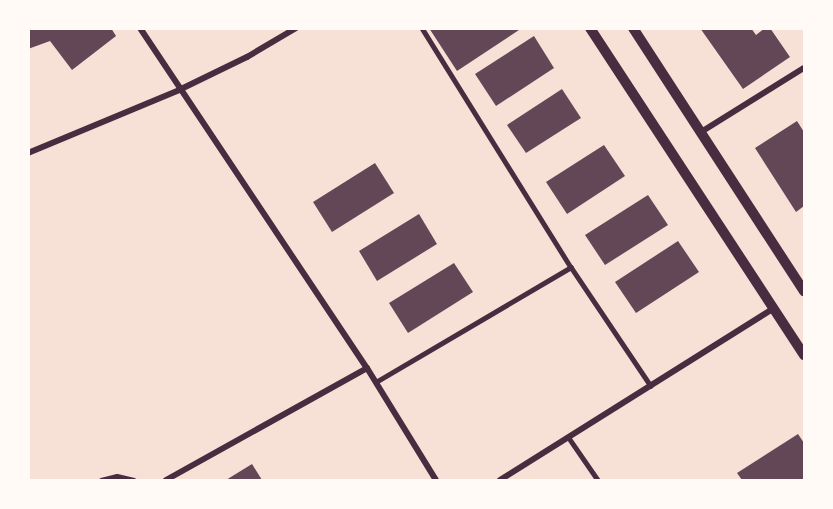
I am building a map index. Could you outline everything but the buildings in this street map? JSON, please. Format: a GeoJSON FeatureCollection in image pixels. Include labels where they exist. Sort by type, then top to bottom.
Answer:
{"type":"FeatureCollection","features":[{"type":"Feature","properties":{"kind":"street"},"geometry":{"type":"LineString","coordinates":[[140,28],[179,90],[367,368],[435,480]]}},
{"type":"Feature","properties":{"kind":"street"},"geometry":{"type":"LineString","coordinates":[[28,153],[179,90],[247,57],[296,28]]}},
{"type":"Feature","properties":{"kind":"street"},"geometry":{"type":"LineString","coordinates":[[590,28],[804,355]]}},
{"type":"Feature","properties":{"kind":"street"},"geometry":{"type":"LineString","coordinates":[[633,28],[804,291]]}},
{"type":"Feature","properties":{"kind":"street"},"geometry":{"type":"LineString","coordinates":[[701,132],[804,68]]}},
{"type":"Feature","properties":{"kind":"street"},"geometry":{"type":"LineString","coordinates":[[500,480],[774,308]]}},
{"type":"Feature","properties":{"kind":"street"},"geometry":{"type":"LineString","coordinates":[[166,480],[367,368]]}},
{"type":"Feature","properties":{"kind":"lane"},"geometry":{"type":"LineString","coordinates":[[422,28],[571,267],[651,386]]}},
{"type":"Feature","properties":{"kind":"lane"},"geometry":{"type":"LineString","coordinates":[[376,382],[571,267]]}},
{"type":"Feature","properties":{"kind":"lane"},"geometry":{"type":"LineString","coordinates":[[569,438],[598,480]]}},
{"type":"Feature","properties":{"kind":"lane"},"geometry":{"type":"LineString","coordinates":[[101,480],[117,476],[134,480]]}}]}
